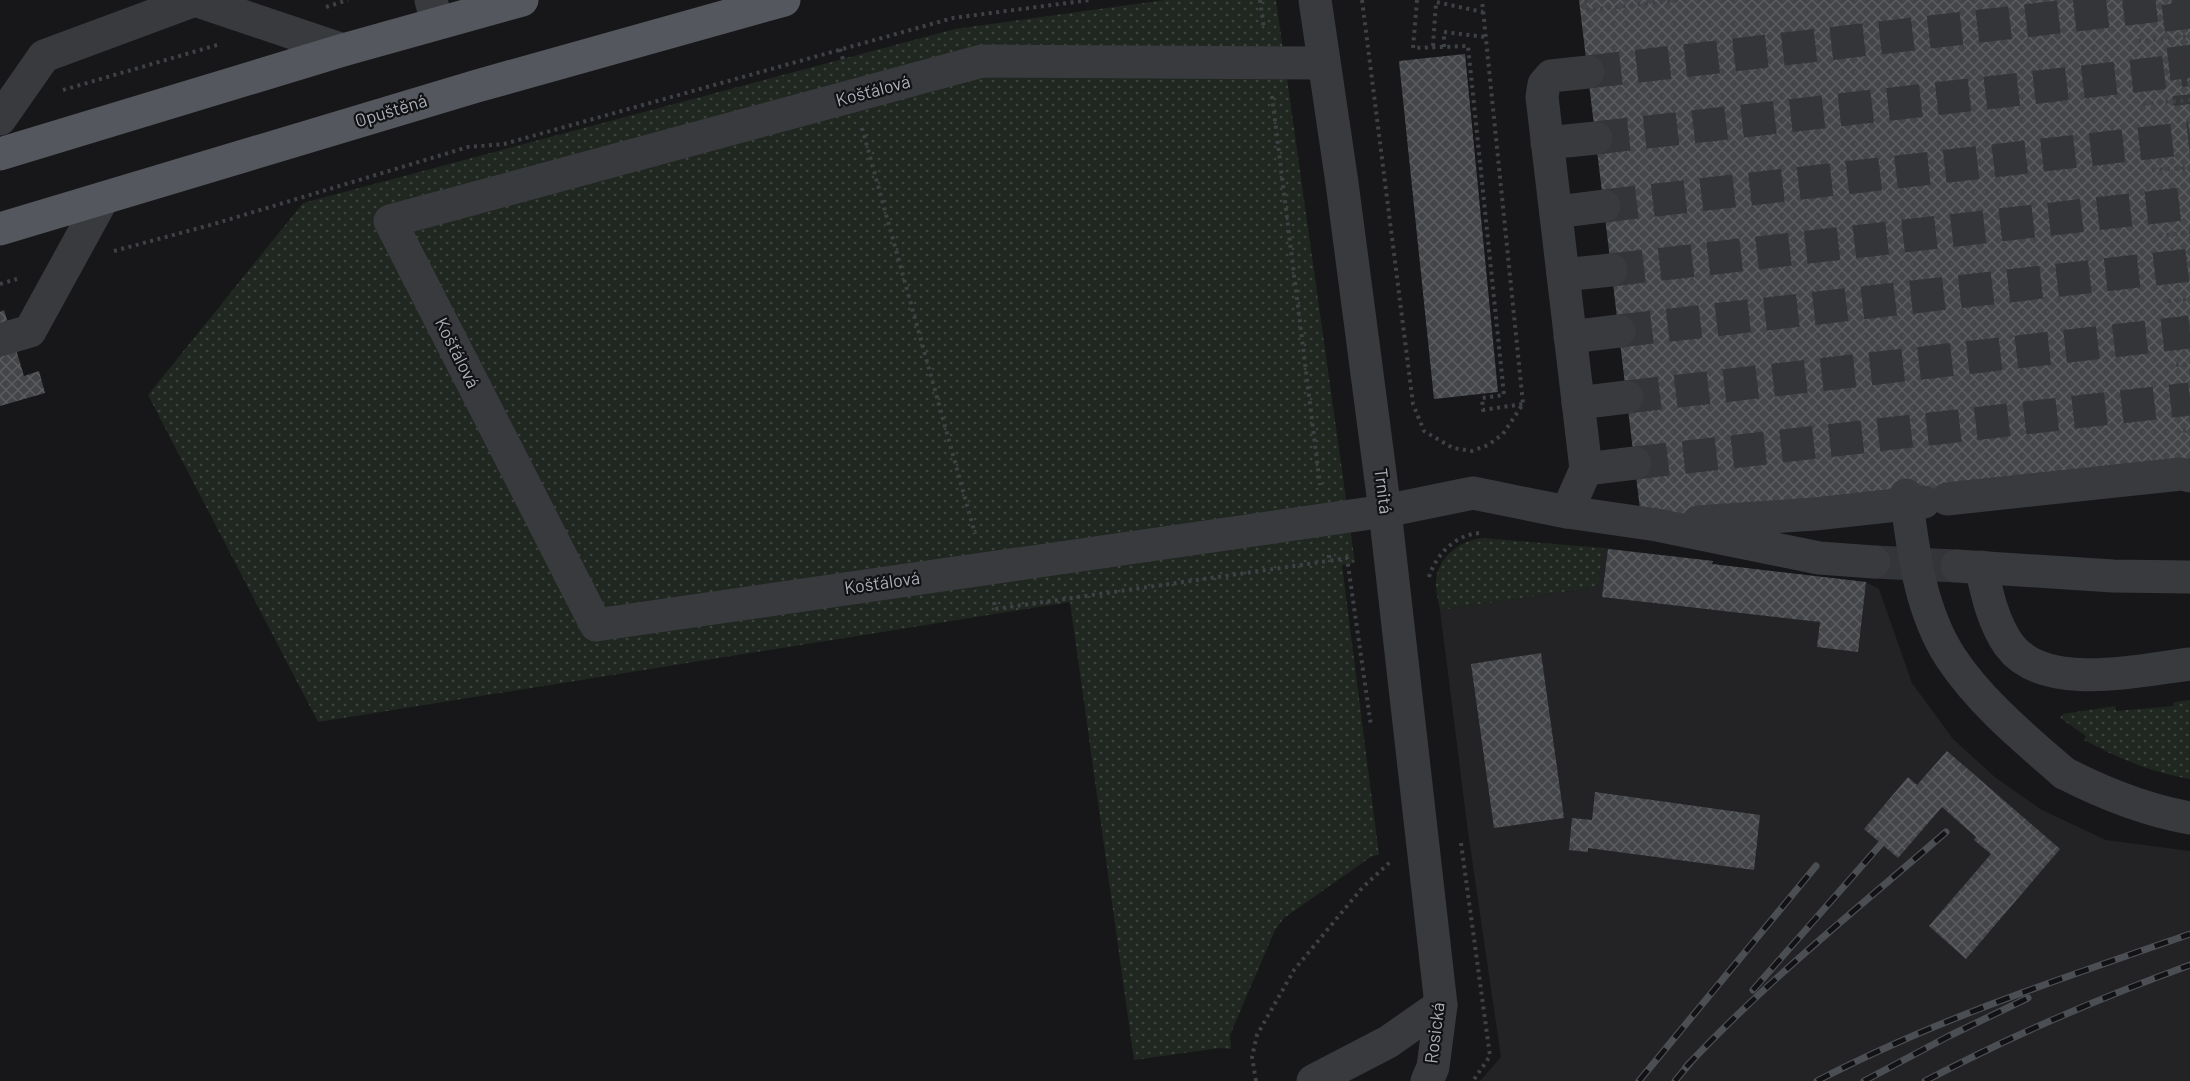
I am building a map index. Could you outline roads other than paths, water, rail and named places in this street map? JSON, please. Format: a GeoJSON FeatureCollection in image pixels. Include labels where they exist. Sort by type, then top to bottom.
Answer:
{"type":"FeatureCollection","features":[{"type":"Feature","properties":{"kind":"main road"},"geometry":{"type":"LineString","coordinates":[[0,154],[343,51],[434,12],[522,0]]}},
{"type":"Feature","properties":{"kind":"main road","name":"Opuštěná"},"geometry":{"type":"LineString","coordinates":[[0,229],[477,86],[784,0]]}},
{"type":"Feature","properties":{"kind":"street"},"geometry":{"type":"LineString","coordinates":[[6,111],[44,56],[195,0],[343,51]]}},
{"type":"Feature","properties":{"kind":"street","name":"Trnitá"},"geometry":{"type":"LineString","coordinates":[[1315,0],[1386,511],[1440,995]]}},
{"type":"Feature","properties":{"kind":"street","name":"Košťálová"},"geometry":{"type":"LineString","coordinates":[[1323,63],[982,62],[390,221],[596,625],[1386,511],[1473,493],[1568,513],[1657,525]]}},
{"type":"Feature","properties":{"kind":"street"},"geometry":{"type":"LineString","coordinates":[[1568,513],[1586,469],[1542,97],[1544,84],[1551,76],[1588,72]]}},
{"type":"Feature","properties":{"kind":"street"},"geometry":{"type":"LineString","coordinates":[[1547,143],[1596,138]]}},
{"type":"Feature","properties":{"kind":"street"},"geometry":{"type":"LineString","coordinates":[[0,340],[30,331],[103,198]]}},
{"type":"Feature","properties":{"kind":"street"},"geometry":{"type":"LineString","coordinates":[[1556,212],[1604,206]]}},
{"type":"Feature","properties":{"kind":"street"},"geometry":{"type":"LineString","coordinates":[[1563,275],[1611,270]]}},
{"type":"Feature","properties":{"kind":"street"},"geometry":{"type":"LineString","coordinates":[[1570,337],[1619,331]]}},
{"type":"Feature","properties":{"kind":"street"},"geometry":{"type":"LineString","coordinates":[[1578,403],[1627,397]]}},
{"type":"Feature","properties":{"kind":"street"},"geometry":{"type":"LineString","coordinates":[[1586,469],[1635,463]]}},
{"type":"Feature","properties":{"kind":"street"},"geometry":{"type":"LineString","coordinates":[[1657,525],[1815,514],[1926,499],[2181,474],[2190,476]]}},
{"type":"Feature","properties":{"kind":"street"},"geometry":{"type":"LineString","coordinates":[[1926,499],[1918,574],[1935,626],[1951,658],[2011,727],[2064,773],[2128,803],[2190,818]]}},
{"type":"Feature","properties":{"kind":"street"},"geometry":{"type":"LineString","coordinates":[[1657,525],[1819,558],[1874,562]]}},
{"type":"Feature","properties":{"kind":"street"},"geometry":{"type":"LineString","coordinates":[[2190,577],[2113,576],[1969,566],[2010,646],[2020,656],[2037,666],[2062,674],[2096,676],[2190,664]]}},
{"type":"Feature","properties":{"kind":"street"},"geometry":{"type":"LineString","coordinates":[[1313,1081],[1388,1042],[1440,995]]}},
{"type":"Feature","properties":{"kind":"street","name":"Rosická"},"geometry":{"type":"LineString","coordinates":[[1427,1081],[1433,1067],[1440,995]]}},
{"type":"Feature","properties":{"kind":"tunnel"},"geometry":{"type":"LineString","coordinates":[[1588,72],[2178,3],[2190,104]]}},
{"type":"Feature","properties":{"kind":"tunnel"},"geometry":{"type":"LineString","coordinates":[[1596,138],[2186,70]]}},
{"type":"Feature","properties":{"kind":"tunnel"},"geometry":{"type":"LineString","coordinates":[[1604,206],[2190,138]]}},
{"type":"Feature","properties":{"kind":"tunnel"},"geometry":{"type":"LineString","coordinates":[[1611,270],[2190,203]]}},
{"type":"Feature","properties":{"kind":"tunnel"},"geometry":{"type":"LineString","coordinates":[[1619,331],[2190,265]]}},
{"type":"Feature","properties":{"kind":"tunnel"},"geometry":{"type":"LineString","coordinates":[[1627,397],[2190,332]]}},
{"type":"Feature","properties":{"kind":"tunnel"},"geometry":{"type":"LineString","coordinates":[[1635,463],[2190,399]]}},
{"type":"Feature","properties":{"kind":"tunnel"},"geometry":{"type":"LineString","coordinates":[[1874,562],[1957,566]]}},
{"type":"Feature","properties":{"kind":"railway"},"geometry":{"type":"LineString","coordinates":[[1686,1067],[1716,1035],[1780,975],[1946,832]]}},
{"type":"Feature","properties":{"kind":"railway"},"geometry":{"type":"LineString","coordinates":[[1753,990],[1881,844]]}},
{"type":"Feature","properties":{"kind":"railway"},"geometry":{"type":"LineString","coordinates":[[1639,1081],[1816,866]]}},
{"type":"Feature","properties":{"kind":"railway"},"geometry":{"type":"LineString","coordinates":[[1817,1081],[1954,1019],[2190,934]]}},
{"type":"Feature","properties":{"kind":"railway"},"geometry":{"type":"LineString","coordinates":[[1925,1081],[2056,1018],[2190,965]]}},
{"type":"Feature","properties":{"kind":"railway"},"geometry":{"type":"LineString","coordinates":[[1864,1081],[2028,998]]}},
{"type":"Feature","properties":{"kind":"railway"},"geometry":{"type":"LineString","coordinates":[[1675,1081],[1690,1063]]}}]}
